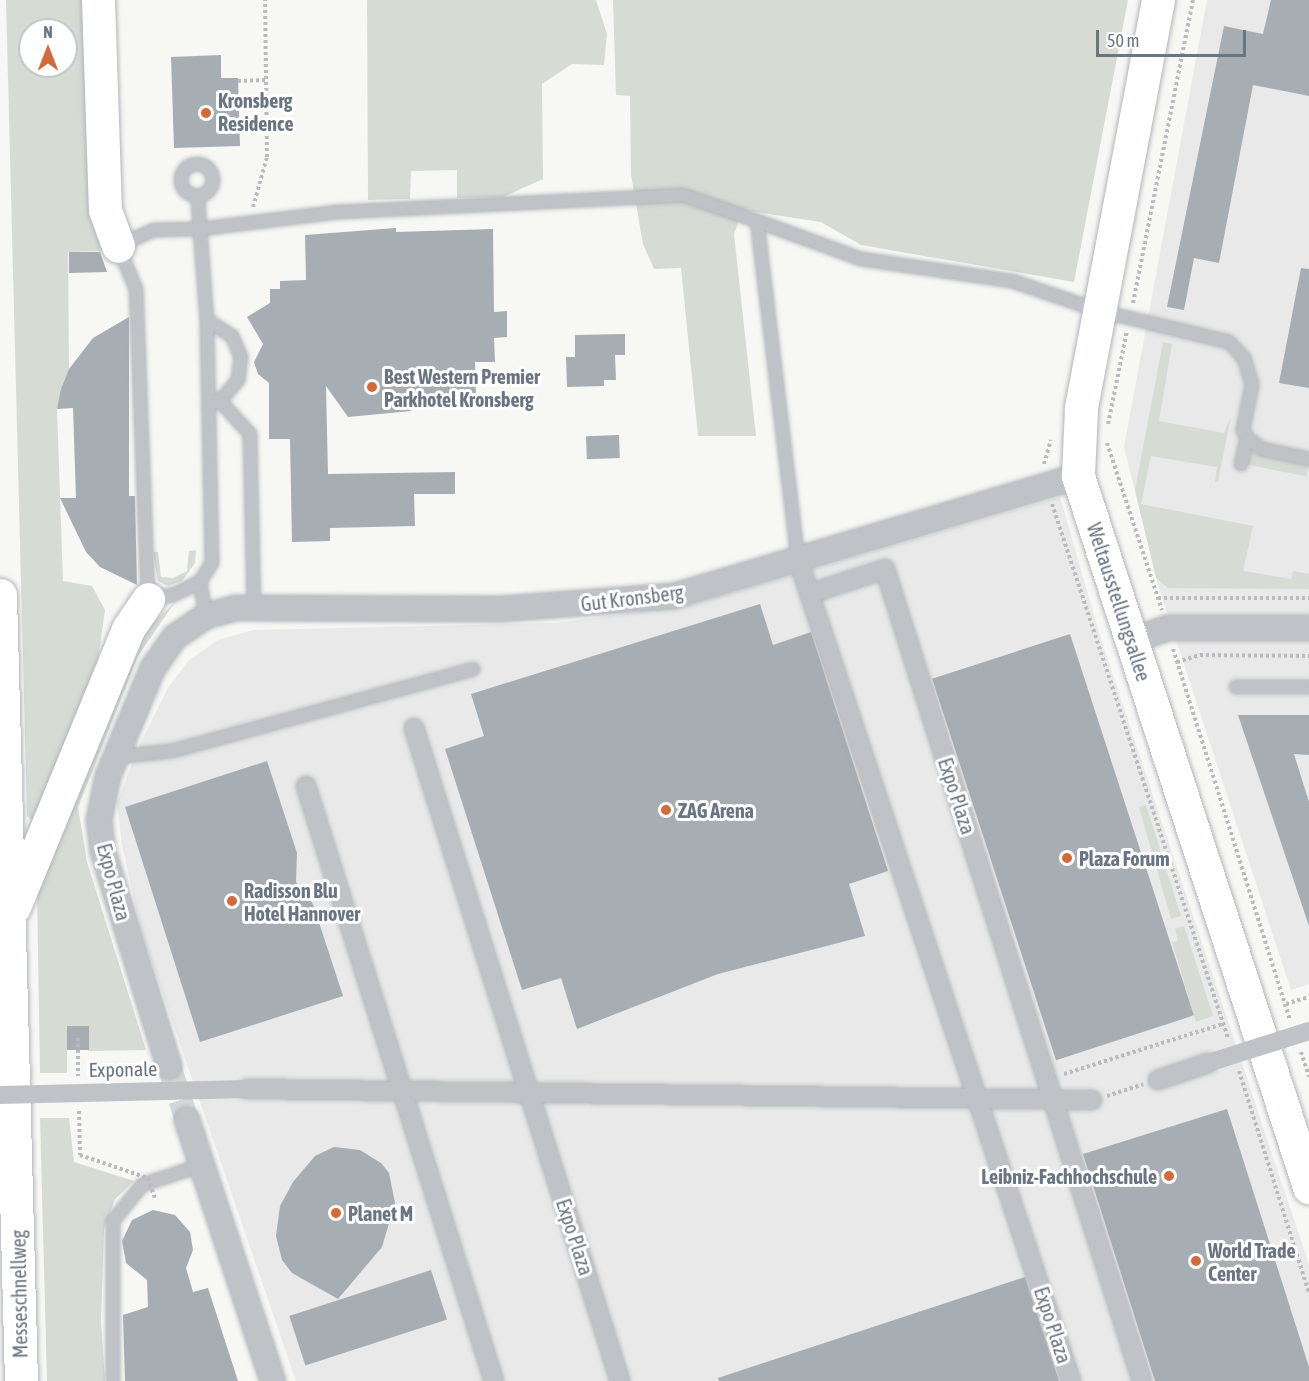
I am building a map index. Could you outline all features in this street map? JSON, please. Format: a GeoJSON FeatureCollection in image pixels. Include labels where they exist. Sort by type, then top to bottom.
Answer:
{"type":"FeatureCollection","features":[{"type":"Feature","properties":{"kind":"main road"},"geometry":{"type":"LineString","coordinates":[[98,0],[105,210],[118,246]]}},
{"type":"Feature","properties":{"kind":"main road","name":"Weltausstellungsallee"},"geometry":{"type":"LineString","coordinates":[[1158,0],[1115,314],[1078,430],[1078,476],[1309,1187]]}},
{"type":"Feature","properties":{"kind":"main road","name":"Messeschnellweg"},"geometry":{"type":"LineString","coordinates":[[0,595],[21,1381]]}},
{"type":"Feature","properties":{"kind":"main road"},"geometry":{"type":"LineString","coordinates":[[9,920],[128,629],[148,599]]}},
{"type":"Feature","properties":{"kind":"street","name":"Gut Kronsberg"},"geometry":{"type":"LineString","coordinates":[[206,616],[254,609],[592,605],[674,596],[798,559],[1045,474],[1078,476]]}},
{"type":"Feature","properties":{"kind":"street","name":"Expo Plaza"},"geometry":{"type":"LineString","coordinates":[[798,559],[1071,1381]]}},
{"type":"Feature","properties":{"kind":"street","name":"Expo Plaza"},"geometry":{"type":"LineString","coordinates":[[809,594],[885,569],[1142,1381]]}},
{"type":"Feature","properties":{"kind":"street","name":"Expo Plaza"},"geometry":{"type":"LineString","coordinates":[[170,1066],[103,852],[99,820],[108,776],[153,668],[175,638],[206,616]]}},
{"type":"Feature","properties":{"kind":"street"},"geometry":{"type":"LineString","coordinates":[[1130,641],[1167,628],[1309,628]]}},
{"type":"Feature","properties":{"kind":"street","name":"Expo Plaza"},"geometry":{"type":"LineString","coordinates":[[414,728],[620,1381]]}},
{"type":"Feature","properties":{"kind":"street"},"geometry":{"type":"LineString","coordinates":[[306,786],[400,1091],[494,1381]]}},
{"type":"Feature","properties":{"kind":"street"},"geometry":{"type":"LineString","coordinates":[[1158,1080],[1300,1034]]}},
{"type":"Feature","properties":{"kind":"street","name":"Exponale"},"geometry":{"type":"LineString","coordinates":[[0,1095],[247,1089],[400,1091]]}},
{"type":"Feature","properties":{"kind":"street"},"geometry":{"type":"LineString","coordinates":[[400,1091],[1092,1100]]}},
{"type":"Feature","properties":{"kind":"street"},"geometry":{"type":"LineString","coordinates":[[187,1120],[273,1381]]}},
{"type":"Feature","properties":{"kind":"lane"},"geometry":{"type":"LineString","coordinates":[[198,196],[200,229],[207,320],[214,402],[212,563],[200,582],[173,595],[148,599],[136,289],[118,246],[154,230],[200,229],[249,225],[338,212],[683,195],[861,259],[1012,281],[1115,314],[1225,340],[1238,349],[1252,384],[1243,430],[1247,438],[1262,449],[1309,459]]}},
{"type":"Feature","properties":{"kind":"lane"},"geometry":{"type":"LineString","coordinates":[[757,221],[798,559]]}},
{"type":"Feature","properties":{"kind":"lane"},"geometry":{"type":"LineString","coordinates":[[207,320],[232,336],[241,357],[238,380],[214,402]]}},
{"type":"Feature","properties":{"kind":"lane"},"geometry":{"type":"LineString","coordinates":[[214,402],[250,434],[254,609]]}},
{"type":"Feature","properties":{"kind":"lane"},"geometry":{"type":"LineString","coordinates":[[1241,464],[1247,438]]}},
{"type":"Feature","properties":{"kind":"lane"},"geometry":{"type":"LineString","coordinates":[[200,582],[206,616]]}},
{"type":"Feature","properties":{"kind":"lane"},"geometry":{"type":"LineString","coordinates":[[116,757],[172,751],[473,669]]}},
{"type":"Feature","properties":{"kind":"lane"},"geometry":{"type":"LineString","coordinates":[[1236,687],[1309,687]]}},
{"type":"Feature","properties":{"kind":"lane"},"geometry":{"type":"LineString","coordinates":[[113,1381],[113,1221],[142,1185],[202,1165]]}},
{"type":"Feature","properties":{"kind":"path"},"geometry":{"type":"LineString","coordinates":[[249,225],[267,157],[265,0]]}},
{"type":"Feature","properties":{"kind":"path"},"geometry":{"type":"LineString","coordinates":[[1193,0],[1115,314],[1107,443],[1286,1004],[1300,1034],[1309,1077]]}},
{"type":"Feature","properties":{"kind":"path"},"geometry":{"type":"LineString","coordinates":[[238,81],[266,80]]}},
{"type":"Feature","properties":{"kind":"path"},"geometry":{"type":"LineString","coordinates":[[1045,474],[1230,1046]]}},
{"type":"Feature","properties":{"kind":"path"},"geometry":{"type":"LineString","coordinates":[[1158,598],[1309,598]]}},
{"type":"Feature","properties":{"kind":"path"},"geometry":{"type":"LineString","coordinates":[[1177,662],[1200,655],[1309,656]]}},
{"type":"Feature","properties":{"kind":"path"},"geometry":{"type":"LineString","coordinates":[[1286,1004],[1309,997]]}},
{"type":"Feature","properties":{"kind":"path"},"geometry":{"type":"LineString","coordinates":[[1047,1079],[1223,1024]]}},
{"type":"Feature","properties":{"kind":"path"},"geometry":{"type":"LineString","coordinates":[[78,1038],[80,1155],[148,1178],[155,1198]]}},
{"type":"Feature","properties":{"kind":"path"},"geometry":{"type":"LineString","coordinates":[[1238,1067],[1309,1293]]}},
{"type":"Feature","properties":{"kind":"path"},"geometry":{"type":"LineString","coordinates":[[1092,1100],[1158,1080]]}},
{"type":"Feature","properties":{"kind":"shaded area"},"geometry":{"type":"Polygon","coordinates":[[[6,0],[92,0],[109,251],[68,252],[69,369],[57,409],[63,581],[92,586],[105,610],[96,674],[32,821],[27,816],[6,0]]]}},
{"type":"Feature","properties":{"kind":"shaded area"},"geometry":{"type":"Polygon","coordinates":[[[367,0],[596,0],[607,34],[604,65],[572,64],[542,84],[543,179],[503,197],[457,198],[457,170],[411,171],[410,199],[368,200],[367,0]]]}},
{"type":"Feature","properties":{"kind":"shaded area"},"geometry":{"type":"Polygon","coordinates":[[[613,0],[1128,0],[1074,282],[861,245],[821,222],[743,210],[734,234],[756,436],[698,436],[681,268],[654,269],[643,244],[631,175],[630,96],[616,95],[613,0]]]}},
{"type":"Feature","properties":{"kind":"shaded area"},"geometry":{"type":"Polygon","coordinates":[[[1207,0],[1309,0],[1309,984],[1291,990],[1159,588],[1124,447],[1207,0]]]}},
{"type":"Feature","properties":{"kind":"shaded area"},"geometry":{"type":"Polygon","coordinates":[[[1163,342],[1172,344],[1159,421],[1224,433],[1231,416],[1218,482],[1215,482],[1217,467],[1151,456],[1141,504],[1253,526],[1243,571],[1291,579],[1293,571],[1309,574],[1309,589],[1168,588],[1156,578],[1135,490],[1163,342]]]}},
{"type":"Feature","properties":{"kind":"shaded area"},"geometry":{"type":"Polygon","coordinates":[[[1250,452],[1309,463],[1306,476],[1248,465],[1250,452]]]}},
{"type":"Feature","properties":{"kind":"shaded area"},"geometry":{"type":"Polygon","coordinates":[[[1060,497],[1100,636],[1309,1265],[1309,1381],[296,1381],[141,930],[122,845],[117,803],[138,748],[168,688],[188,661],[218,640],[253,630],[555,623],[692,605],[1060,497]]]}},
{"type":"Feature","properties":{"kind":"shaded area"},"geometry":{"type":"Polygon","coordinates":[[[196,550],[195,563],[182,581],[168,586],[158,581],[153,552],[158,552],[161,577],[173,578],[187,571],[189,551],[196,550]]]}},
{"type":"Feature","properties":{"kind":"shaded area"},"geometry":{"type":"Polygon","coordinates":[[[175,602],[138,656],[78,807],[87,862],[146,1050],[89,1051],[67,1027],[67,1073],[40,1073],[37,890],[140,636],[175,602]]]}},
{"type":"Feature","properties":{"kind":"shaded area"},"geometry":{"type":"Polygon","coordinates":[[[1146,805],[1181,916],[1171,919],[1139,807],[1146,805]]]}},
{"type":"Feature","properties":{"kind":"shaded area"},"geometry":{"type":"Polygon","coordinates":[[[1184,926],[1213,1016],[1196,1022],[1172,942],[1178,940],[1175,929],[1184,926]]]}},
{"type":"Feature","properties":{"kind":"shaded area"},"geometry":{"type":"Polygon","coordinates":[[[40,1118],[69,1118],[74,1162],[134,1181],[115,1199],[104,1230],[101,1321],[105,1381],[47,1381],[40,1118]]]}},
{"type":"Feature","properties":{"kind":"building"},"geometry":{"type":"Polygon","coordinates":[[[1271,0],[1309,0],[1309,96],[1253,85],[1219,263],[1194,258],[1184,310],[1167,307],[1224,26],[1263,34],[1271,0]]]}},
{"type":"Feature","properties":{"kind":"building","name":"Kronsberg Residence"},"geometry":{"type":"Polygon","coordinates":[[[221,55],[221,78],[238,78],[240,146],[174,148],[171,57],[221,55]]]}},
{"type":"Feature","properties":{"kind":"building","name":"Best Western Premier Parkhotel Kronsberg"},"geometry":{"type":"Polygon","coordinates":[[[396,228],[396,232],[493,229],[494,312],[507,311],[507,337],[494,338],[495,362],[475,362],[476,396],[411,397],[411,411],[348,417],[326,386],[328,474],[455,472],[455,494],[414,494],[415,526],[330,528],[330,541],[292,542],[290,439],[269,439],[269,383],[258,374],[254,362],[263,344],[247,317],[270,303],[270,289],[280,289],[280,281],[306,280],[305,235],[396,228]]]}},
{"type":"Feature","properties":{"kind":"building"},"geometry":{"type":"Polygon","coordinates":[[[69,252],[100,252],[107,272],[69,273],[69,252]]]}},
{"type":"Feature","properties":{"kind":"building"},"geometry":{"type":"Polygon","coordinates":[[[1301,268],[1309,269],[1309,388],[1279,383],[1301,268]]]}},
{"type":"Feature","properties":{"kind":"building"},"geometry":{"type":"Polygon","coordinates":[[[129,317],[129,496],[135,496],[137,585],[100,567],[86,552],[60,498],[76,498],[73,408],[57,409],[61,389],[69,369],[93,338],[129,317]]]}},
{"type":"Feature","properties":{"kind":"building"},"geometry":{"type":"Polygon","coordinates":[[[625,334],[625,355],[615,355],[616,380],[604,380],[604,386],[567,387],[566,357],[575,357],[575,335],[625,334]]]}},
{"type":"Feature","properties":{"kind":"building"},"geometry":{"type":"Polygon","coordinates":[[[619,435],[620,458],[587,459],[586,436],[619,435]]]}},
{"type":"Feature","properties":{"kind":"building","name":"ZAG Arena"},"geometry":{"type":"Polygon","coordinates":[[[760,604],[773,645],[811,632],[888,871],[849,884],[865,936],[718,974],[577,1029],[561,978],[522,990],[445,749],[484,736],[471,694],[760,604]]]}},
{"type":"Feature","properties":{"kind":"building","name":"Plaza Forum"},"geometry":{"type":"Polygon","coordinates":[[[1070,634],[1194,1015],[1056,1060],[932,679],[1070,634]]]}},
{"type":"Feature","properties":{"kind":"building"},"geometry":{"type":"Polygon","coordinates":[[[1238,715],[1309,715],[1309,755],[1294,754],[1309,802],[1309,926],[1238,715]]]}},
{"type":"Feature","properties":{"kind":"building","name":"Radisson Blu Hotel Hannover"},"geometry":{"type":"Polygon","coordinates":[[[267,761],[297,853],[296,882],[313,904],[343,996],[200,1042],[125,807],[267,761]]]}},
{"type":"Feature","properties":{"kind":"building"},"geometry":{"type":"Polygon","coordinates":[[[67,1026],[89,1026],[89,1050],[67,1050],[67,1026]]]}},
{"type":"Feature","properties":{"kind":"building","name":"World Trade Center"},"geometry":{"type":"Polygon","coordinates":[[[1227,1109],[1309,1367],[1309,1381],[1155,1381],[1083,1154],[1227,1109]]]}},
{"type":"Feature","properties":{"kind":"building","name":"Planet M"},"geometry":{"type":"Polygon","coordinates":[[[334,1147],[360,1150],[381,1163],[389,1173],[395,1203],[382,1247],[338,1299],[292,1273],[282,1260],[276,1236],[280,1206],[293,1182],[315,1156],[334,1147]]]}},
{"type":"Feature","properties":{"kind":"building"},"geometry":{"type":"Polygon","coordinates":[[[153,1210],[175,1215],[190,1232],[193,1250],[186,1268],[193,1292],[208,1288],[238,1381],[125,1381],[123,1315],[148,1307],[147,1280],[126,1263],[122,1241],[132,1220],[153,1210]]]}},
{"type":"Feature","properties":{"kind":"building"},"geometry":{"type":"Polygon","coordinates":[[[431,1270],[447,1319],[305,1365],[289,1316],[431,1270]]]}},
{"type":"Feature","properties":{"kind":"building"},"geometry":{"type":"Polygon","coordinates":[[[1025,1277],[1059,1381],[719,1381],[718,1378],[1025,1277]]]}},
{"type":"Feature","properties":{"kind":"tunnel"},"geometry":{"type":"LineString","coordinates":[[169,1066],[187,1120]]}},
{"type":"Feature","properties":{"kind":"place","name":"Kronsberg Residence"},"geometry":{"type":"Point","coordinates":[206,113]}},
{"type":"Feature","properties":{"kind":"place","name":"Best Western Premier Parkhotel Kronsberg"},"geometry":{"type":"Point","coordinates":[372,387]}},
{"type":"Feature","properties":{"kind":"place","name":"ZAG Arena"},"geometry":{"type":"Point","coordinates":[666,810]}},
{"type":"Feature","properties":{"kind":"place","name":"Plaza Forum"},"geometry":{"type":"Point","coordinates":[1067,858]}},
{"type":"Feature","properties":{"kind":"place","name":"Radisson Blu Hotel Hannover"},"geometry":{"type":"Point","coordinates":[232,901]}},
{"type":"Feature","properties":{"kind":"place","name":"Leibniz-Fachhochschule"},"geometry":{"type":"Point","coordinates":[1169,1176]}},
{"type":"Feature","properties":{"kind":"place","name":"Planet M"},"geometry":{"type":"Point","coordinates":[336,1213]}},
{"type":"Feature","properties":{"kind":"place","name":"World Trade Center"},"geometry":{"type":"Point","coordinates":[1196,1261]}}]}
